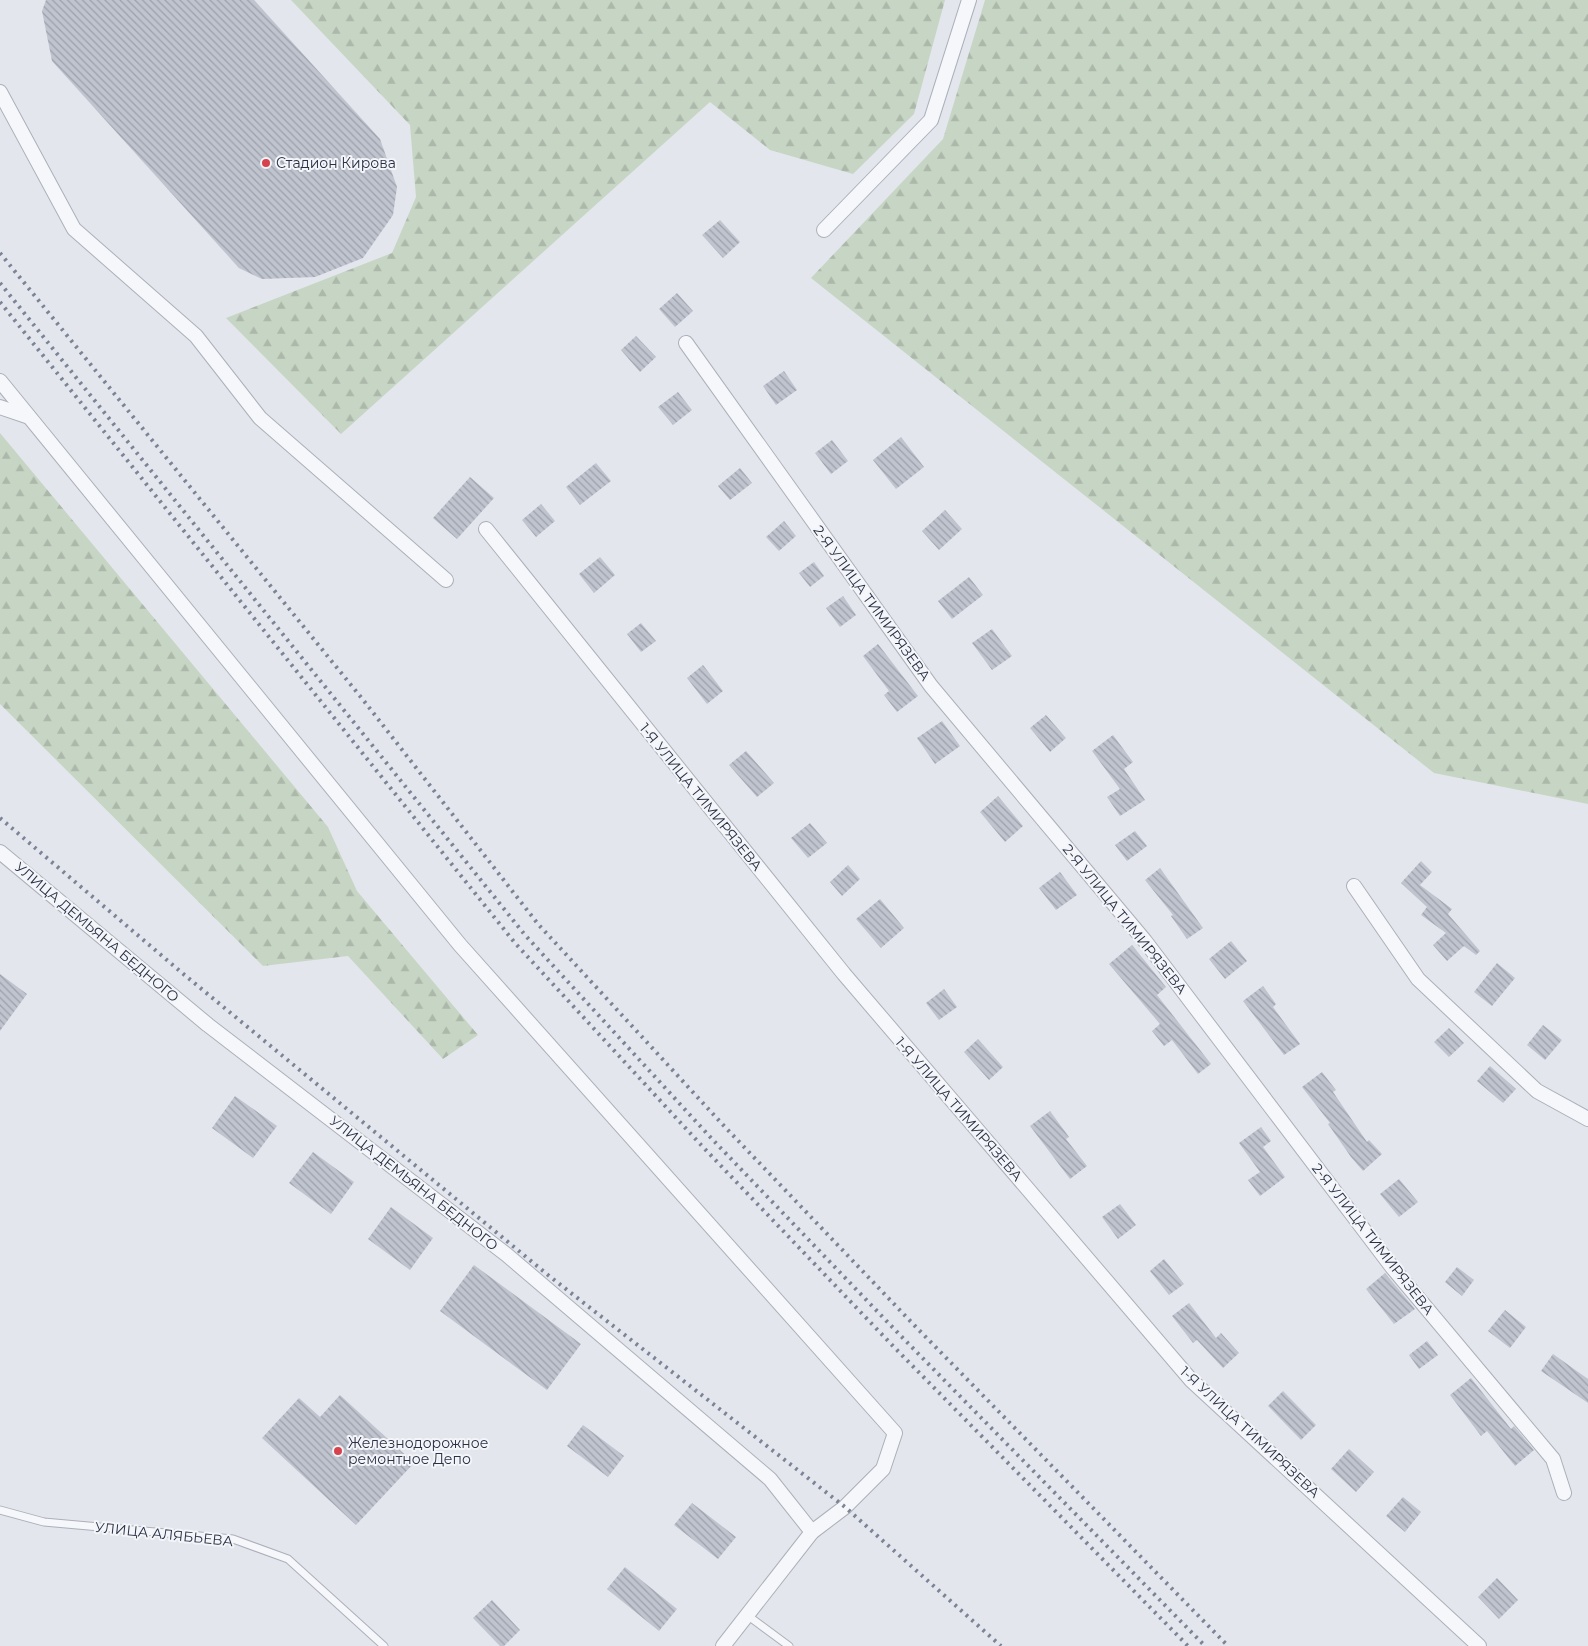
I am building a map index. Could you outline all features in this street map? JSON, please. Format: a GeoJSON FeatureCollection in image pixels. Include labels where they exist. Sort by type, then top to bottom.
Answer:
{"type":"FeatureCollection","features":[{"type":"Feature","properties":{"kind":"street"},"geometry":{"type":"LineString","coordinates":[[824,230],[931,120],[969,0]]}},
{"type":"Feature","properties":{"kind":"street"},"geometry":{"type":"LineString","coordinates":[[0,92],[74,229],[196,336],[260,418],[446,580]]}},
{"type":"Feature","properties":{"kind":"street","name":"2-Я УЛИЦА ТИМИРЯЗЕВА"},"geometry":{"type":"LineString","coordinates":[[686,343],[931,686],[1145,941],[1392,1267],[1553,1459],[1564,1493]]}},
{"type":"Feature","properties":{"kind":"street"},"geometry":{"type":"LineString","coordinates":[[0,382],[460,945],[895,1433],[883,1469],[845,1508],[812,1532],[723,1646]]}},
{"type":"Feature","properties":{"kind":"street"},"geometry":{"type":"LineString","coordinates":[[0,407],[30,418]]}},
{"type":"Feature","properties":{"kind":"street","name":"1-Я УЛИЦА ТИМИРЯЗЕВА"},"geometry":{"type":"LineString","coordinates":[[486,529],[844,974],[1191,1380],[1479,1646]]}},
{"type":"Feature","properties":{"kind":"street","name":"УЛИЦА ДЕМЬЯНА БЕДНОГО"},"geometry":{"type":"LineString","coordinates":[[0,852],[208,1025],[507,1255],[770,1479],[812,1532]]}},
{"type":"Feature","properties":{"kind":"street"},"geometry":{"type":"LineString","coordinates":[[1354,886],[1418,979],[1537,1091],[1588,1119]]}},
{"type":"Feature","properties":{"kind":"lane","name":"УЛИЦА АЛЯБЬЕВА"},"geometry":{"type":"LineString","coordinates":[[0,1510],[44,1522],[233,1539],[288,1559],[384,1646]]}},
{"type":"Feature","properties":{"kind":"lane"},"geometry":{"type":"LineString","coordinates":[[747,1615],[789,1646]]}},
{"type":"Feature","properties":{"kind":"green space"},"geometry":{"type":"Polygon","coordinates":[[[291,0],[945,0],[914,114],[853,174],[770,150],[710,102],[341,434],[226,318],[392,253],[416,197],[410,125],[291,0]]]}},
{"type":"Feature","properties":{"kind":"green space"},"geometry":{"type":"Polygon","coordinates":[[[985,0],[1588,0],[1588,804],[1434,773],[811,278],[943,139],[985,0]]]}},
{"type":"Feature","properties":{"kind":"green space"},"geometry":{"type":"Polygon","coordinates":[[[0,433],[328,827],[357,891],[478,1035],[443,1059],[348,956],[263,966],[0,704],[0,433]]]}},
{"type":"Feature","properties":{"kind":"building","name":"Стадион Кирова"},"geometry":{"type":"Polygon","coordinates":[[[46,0],[254,0],[380,139],[397,187],[393,215],[363,258],[315,277],[262,279],[239,268],[52,61],[42,11],[46,0]]]}},
{"type":"Feature","properties":{"kind":"building"},"geometry":{"type":"Polygon","coordinates":[[[720,220],[740,242],[723,258],[702,235],[720,220]]]}},
{"type":"Feature","properties":{"kind":"building"},"geometry":{"type":"Polygon","coordinates":[[[677,293],[693,311],[675,327],[659,309],[677,293]]]}},
{"type":"Feature","properties":{"kind":"building"},"geometry":{"type":"Polygon","coordinates":[[[636,336],[656,357],[640,372],[621,350],[636,336]]]}},
{"type":"Feature","properties":{"kind":"building"},"geometry":{"type":"Polygon","coordinates":[[[784,371],[797,390],[776,405],[763,386],[784,371]]]}},
{"type":"Feature","properties":{"kind":"building"},"geometry":{"type":"Polygon","coordinates":[[[678,392],[692,410],[673,425],[658,407],[678,392]]]}},
{"type":"Feature","properties":{"kind":"building"},"geometry":{"type":"Polygon","coordinates":[[[901,437],[924,467],[896,489],[873,460],[901,437]]]}},
{"type":"Feature","properties":{"kind":"building"},"geometry":{"type":"Polygon","coordinates":[[[832,440],[848,461],[831,474],[815,453],[832,440]]]}},
{"type":"Feature","properties":{"kind":"building"},"geometry":{"type":"Polygon","coordinates":[[[596,463],[611,481],[580,505],[566,487],[596,463]]]}},
{"type":"Feature","properties":{"kind":"building"},"geometry":{"type":"Polygon","coordinates":[[[740,468],[752,483],[730,500],[718,486],[740,468]]]}},
{"type":"Feature","properties":{"kind":"building"},"geometry":{"type":"Polygon","coordinates":[[[470,477],[494,498],[457,539],[433,518],[470,477]]]}},
{"type":"Feature","properties":{"kind":"building"},"geometry":{"type":"Polygon","coordinates":[[[541,504],[555,521],[536,537],[522,520],[541,504]]]}},
{"type":"Feature","properties":{"kind":"building"},"geometry":{"type":"Polygon","coordinates":[[[945,510],[962,529],[939,550],[922,531],[945,510]]]}},
{"type":"Feature","properties":{"kind":"building"},"geometry":{"type":"Polygon","coordinates":[[[784,521],[796,536],[779,551],[766,537],[784,521]]]}},
{"type":"Feature","properties":{"kind":"building"},"geometry":{"type":"Polygon","coordinates":[[[600,557],[615,575],[594,593],[579,574],[600,557]]]}},
{"type":"Feature","properties":{"kind":"building"},"geometry":{"type":"Polygon","coordinates":[[[814,562],[824,576],[810,587],[799,573],[814,562]]]}},
{"type":"Feature","properties":{"kind":"building"},"geometry":{"type":"Polygon","coordinates":[[[969,577],[983,595],[952,619],[938,601],[969,577]]]}},
{"type":"Feature","properties":{"kind":"building"},"geometry":{"type":"Polygon","coordinates":[[[843,596],[856,615],[840,627],[826,608],[843,596]]]}},
{"type":"Feature","properties":{"kind":"building"},"geometry":{"type":"Polygon","coordinates":[[[641,623],[656,641],[641,652],[627,634],[641,623]]]}},
{"type":"Feature","properties":{"kind":"building"},"geometry":{"type":"Polygon","coordinates":[[[992,629],[1012,656],[992,670],[972,643],[992,629]]]}},
{"type":"Feature","properties":{"kind":"building"},"geometry":{"type":"Polygon","coordinates":[[[878,644],[918,696],[897,712],[884,695],[889,691],[863,656],[878,644]]]}},
{"type":"Feature","properties":{"kind":"building"},"geometry":{"type":"Polygon","coordinates":[[[703,665],[723,691],[707,704],[687,678],[703,665]]]}},
{"type":"Feature","properties":{"kind":"building"},"geometry":{"type":"Polygon","coordinates":[[[1046,715],[1066,738],[1050,752],[1030,728],[1046,715]]]}},
{"type":"Feature","properties":{"kind":"building"},"geometry":{"type":"Polygon","coordinates":[[[942,721],[960,746],[935,764],[917,738],[942,721]]]}},
{"type":"Feature","properties":{"kind":"building"},"geometry":{"type":"Polygon","coordinates":[[[1113,735],[1133,762],[1124,769],[1145,800],[1120,816],[1107,797],[1120,789],[1092,751],[1113,735]]]}},
{"type":"Feature","properties":{"kind":"building"},"geometry":{"type":"Polygon","coordinates":[[[746,751],[774,783],[757,797],[729,765],[746,751]]]}},
{"type":"Feature","properties":{"kind":"building"},"geometry":{"type":"Polygon","coordinates":[[[998,796],[1023,826],[1005,842],[980,812],[998,796]]]}},
{"type":"Feature","properties":{"kind":"building"},"geometry":{"type":"Polygon","coordinates":[[[810,823],[827,843],[808,858],[791,838],[810,823]]]}},
{"type":"Feature","properties":{"kind":"building"},"geometry":{"type":"Polygon","coordinates":[[[1135,831],[1147,846],[1127,861],[1115,845],[1135,831]]]}},
{"type":"Feature","properties":{"kind":"building"},"geometry":{"type":"Polygon","coordinates":[[[1421,861],[1432,872],[1420,885],[1452,909],[1448,914],[1480,951],[1476,955],[1464,946],[1447,961],[1433,945],[1446,933],[1421,915],[1427,907],[1401,883],[1421,861]]]}},
{"type":"Feature","properties":{"kind":"building"},"geometry":{"type":"Polygon","coordinates":[[[848,865],[860,879],[842,896],[830,882],[848,865]]]}},
{"type":"Feature","properties":{"kind":"building"},"geometry":{"type":"Polygon","coordinates":[[[1160,868],[1203,928],[1187,939],[1171,916],[1173,915],[1145,880],[1160,868]]]}},
{"type":"Feature","properties":{"kind":"building"},"geometry":{"type":"Polygon","coordinates":[[[1060,872],[1077,895],[1056,910],[1039,888],[1060,872]]]}},
{"type":"Feature","properties":{"kind":"building"},"geometry":{"type":"Polygon","coordinates":[[[880,899],[904,928],[881,948],[856,919],[880,899]]]}},
{"type":"Feature","properties":{"kind":"building"},"geometry":{"type":"Polygon","coordinates":[[[1231,941],[1247,961],[1225,979],[1209,959],[1231,941]]]}},
{"type":"Feature","properties":{"kind":"building"},"geometry":{"type":"Polygon","coordinates":[[[1132,945],[1166,987],[1157,995],[1211,1064],[1198,1074],[1172,1040],[1164,1046],[1152,1031],[1160,1024],[1109,964],[1132,945]]]}},
{"type":"Feature","properties":{"kind":"building"},"geometry":{"type":"Polygon","coordinates":[[[1497,963],[1515,978],[1492,1006],[1474,992],[1497,963]]]}},
{"type":"Feature","properties":{"kind":"building"},"geometry":{"type":"Polygon","coordinates":[[[0,974],[27,994],[0,1031],[0,974]]]}},
{"type":"Feature","properties":{"kind":"building"},"geometry":{"type":"Polygon","coordinates":[[[1263,986],[1276,1004],[1273,1007],[1300,1044],[1284,1055],[1243,1001],[1263,986]]]}},
{"type":"Feature","properties":{"kind":"building"},"geometry":{"type":"Polygon","coordinates":[[[944,989],[957,1007],[939,1020],[926,1003],[944,989]]]}},
{"type":"Feature","properties":{"kind":"building"},"geometry":{"type":"Polygon","coordinates":[[[1543,1025],[1562,1040],[1545,1060],[1527,1045],[1543,1025]]]}},
{"type":"Feature","properties":{"kind":"building"},"geometry":{"type":"Polygon","coordinates":[[[1449,1028],[1464,1043],[1449,1057],[1434,1042],[1449,1028]]]}},
{"type":"Feature","properties":{"kind":"building"},"geometry":{"type":"Polygon","coordinates":[[[978,1039],[1003,1067],[989,1080],[964,1052],[978,1039]]]}},
{"type":"Feature","properties":{"kind":"building"},"geometry":{"type":"Polygon","coordinates":[[[1490,1066],[1516,1089],[1503,1103],[1477,1081],[1490,1066]]]}},
{"type":"Feature","properties":{"kind":"building"},"geometry":{"type":"Polygon","coordinates":[[[1322,1072],[1336,1090],[1333,1092],[1367,1142],[1369,1140],[1382,1154],[1363,1171],[1328,1124],[1330,1123],[1302,1087],[1322,1072]]]}},
{"type":"Feature","properties":{"kind":"building"},"geometry":{"type":"Polygon","coordinates":[[[235,1096],[277,1126],[253,1158],[212,1128],[235,1096]]]}},
{"type":"Feature","properties":{"kind":"building"},"geometry":{"type":"Polygon","coordinates":[[[1050,1111],[1069,1137],[1066,1139],[1087,1166],[1070,1179],[1030,1126],[1050,1111]]]}},
{"type":"Feature","properties":{"kind":"building"},"geometry":{"type":"Polygon","coordinates":[[[1261,1127],[1271,1141],[1263,1147],[1285,1177],[1260,1196],[1248,1180],[1260,1172],[1239,1143],[1261,1127]]]}},
{"type":"Feature","properties":{"kind":"building"},"geometry":{"type":"Polygon","coordinates":[[[313,1152],[354,1182],[331,1214],[289,1183],[313,1152]]]}},
{"type":"Feature","properties":{"kind":"building"},"geometry":{"type":"Polygon","coordinates":[[[1399,1179],[1418,1202],[1399,1217],[1380,1194],[1399,1179]]]}},
{"type":"Feature","properties":{"kind":"building"},"geometry":{"type":"Polygon","coordinates":[[[1120,1204],[1136,1225],[1118,1239],[1102,1217],[1120,1204]]]}},
{"type":"Feature","properties":{"kind":"building"},"geometry":{"type":"Polygon","coordinates":[[[391,1207],[433,1238],[410,1270],[368,1239],[391,1207]]]}},
{"type":"Feature","properties":{"kind":"building"},"geometry":{"type":"Polygon","coordinates":[[[1164,1259],[1184,1284],[1169,1295],[1150,1271],[1164,1259]]]}},
{"type":"Feature","properties":{"kind":"building"},"geometry":{"type":"Polygon","coordinates":[[[474,1265],[581,1344],[547,1390],[440,1311],[474,1265]]]}},
{"type":"Feature","properties":{"kind":"building"},"geometry":{"type":"Polygon","coordinates":[[[1457,1267],[1474,1280],[1462,1296],[1445,1282],[1457,1267]]]}},
{"type":"Feature","properties":{"kind":"building"},"geometry":{"type":"Polygon","coordinates":[[[1385,1273],[1415,1309],[1394,1324],[1366,1289],[1385,1273]]]}},
{"type":"Feature","properties":{"kind":"building"},"geometry":{"type":"Polygon","coordinates":[[[1189,1303],[1216,1338],[1221,1333],[1239,1353],[1223,1368],[1197,1340],[1193,1343],[1172,1316],[1189,1303]]]}},
{"type":"Feature","properties":{"kind":"building"},"geometry":{"type":"Polygon","coordinates":[[[1505,1310],[1526,1327],[1510,1348],[1488,1331],[1505,1310]]]}},
{"type":"Feature","properties":{"kind":"building"},"geometry":{"type":"Polygon","coordinates":[[[1427,1341],[1438,1355],[1419,1369],[1409,1355],[1427,1341]]]}},
{"type":"Feature","properties":{"kind":"building"},"geometry":{"type":"Polygon","coordinates":[[[1553,1354],[1588,1379],[1588,1403],[1541,1371],[1553,1354]]]}},
{"type":"Feature","properties":{"kind":"building"},"geometry":{"type":"Polygon","coordinates":[[[1471,1378],[1511,1429],[1514,1426],[1534,1450],[1515,1466],[1487,1431],[1481,1436],[1450,1395],[1471,1378]]]}},
{"type":"Feature","properties":{"kind":"building"},"geometry":{"type":"Polygon","coordinates":[[[1283,1391],[1316,1425],[1301,1440],[1268,1406],[1283,1391]]]}},
{"type":"Feature","properties":{"kind":"building","name":"Железнодорожное ремонтное Депо"},"geometry":{"type":"Polygon","coordinates":[[[340,1395],[414,1463],[356,1525],[262,1438],[299,1398],[320,1417],[340,1395]]]}},
{"type":"Feature","properties":{"kind":"building"},"geometry":{"type":"Polygon","coordinates":[[[583,1425],[624,1456],[608,1477],[567,1446],[583,1425]]]}},
{"type":"Feature","properties":{"kind":"building"},"geometry":{"type":"Polygon","coordinates":[[[1349,1449],[1374,1472],[1356,1492],[1331,1469],[1349,1449]]]}},
{"type":"Feature","properties":{"kind":"building"},"geometry":{"type":"Polygon","coordinates":[[[1403,1497],[1421,1512],[1405,1532],[1386,1516],[1403,1497]]]}},
{"type":"Feature","properties":{"kind":"building"},"geometry":{"type":"Polygon","coordinates":[[[692,1503],[736,1537],[718,1559],[674,1525],[692,1503]]]}},
{"type":"Feature","properties":{"kind":"building"},"geometry":{"type":"Polygon","coordinates":[[[625,1567],[677,1609],[659,1631],[607,1589],[625,1567]]]}},
{"type":"Feature","properties":{"kind":"building"},"geometry":{"type":"Polygon","coordinates":[[[1497,1578],[1518,1600],[1499,1619],[1478,1597],[1497,1578]]]}},
{"type":"Feature","properties":{"kind":"building"},"geometry":{"type":"Polygon","coordinates":[[[492,1600],[520,1630],[504,1646],[500,1646],[473,1618],[492,1600]]]}},
{"type":"Feature","properties":{"kind":"railway"},"geometry":{"type":"LineString","coordinates":[[0,253],[364,701],[538,924],[725,1127],[915,1326],[1228,1646]]}},
{"type":"Feature","properties":{"kind":"railway"},"geometry":{"type":"LineString","coordinates":[[0,283],[525,935],[712,1139],[899,1334],[1205,1646]]}},
{"type":"Feature","properties":{"kind":"railway"},"geometry":{"type":"LineString","coordinates":[[0,302],[515,943],[702,1146],[892,1345],[1188,1646]]}},
{"type":"Feature","properties":{"kind":"railway"},"geometry":{"type":"LineString","coordinates":[[0,818],[181,972],[548,1275],[845,1507],[1001,1646]]}},
{"type":"Feature","properties":{"kind":"place","name":"Стадион Кирова"},"geometry":{"type":"Point","coordinates":[266,163]}},
{"type":"Feature","properties":{"kind":"place","name":"Железнодорожное ремонтное Депо"},"geometry":{"type":"Point","coordinates":[338,1451]}}]}
